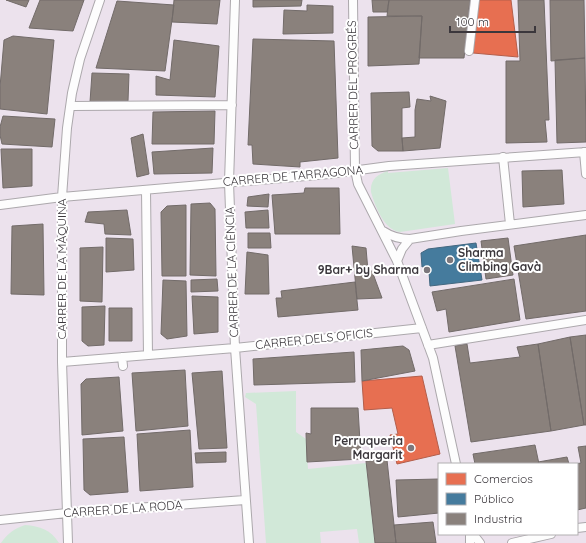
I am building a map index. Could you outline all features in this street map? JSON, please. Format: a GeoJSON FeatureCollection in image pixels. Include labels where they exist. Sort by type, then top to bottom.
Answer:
{"type":"FeatureCollection","features":[{"type":"Feature","properties":{"kind":"street","name":"CARRER DE LA MÀQUINA"},"geometry":{"type":"LineString","coordinates":[[68,543],[62,362],[62,197],[70,106],[80,59],[100,0]]}},
{"type":"Feature","properties":{"kind":"street","name":"CARRER DE LA CIÈNCIA"},"geometry":{"type":"LineString","coordinates":[[235,0],[229,182],[235,348],[249,543]]}},
{"type":"Feature","properties":{"kind":"street","name":"CARRER DEL PROGRÉS"},"geometry":{"type":"LineString","coordinates":[[352,0],[355,170],[358,184],[397,261],[433,358],[456,463]]}},
{"type":"Feature","properties":{"kind":"street"},"geometry":{"type":"LineString","coordinates":[[470,51],[475,0]]}},
{"type":"Feature","properties":{"kind":"street"},"geometry":{"type":"LineString","coordinates":[[70,106],[232,105]]}},
{"type":"Feature","properties":{"kind":"street"},"geometry":{"type":"LineString","coordinates":[[585,152],[586,174]]}},
{"type":"Feature","properties":{"kind":"street","name":"CARRER DE TARRAGONA"},"geometry":{"type":"LineString","coordinates":[[0,204],[62,197],[322,174],[389,166],[585,152]]}},
{"type":"Feature","properties":{"kind":"street"},"geometry":{"type":"LineString","coordinates":[[503,158],[510,224]]}},
{"type":"Feature","properties":{"kind":"street"},"geometry":{"type":"LineString","coordinates":[[146,190],[148,355]]}},
{"type":"Feature","properties":{"kind":"street"},"geometry":{"type":"LineString","coordinates":[[382,230],[400,239],[410,239],[510,224],[586,215]]}},
{"type":"Feature","properties":{"kind":"street"},"geometry":{"type":"LineString","coordinates":[[397,261],[402,249],[410,239]]}},
{"type":"Feature","properties":{"kind":"street"},"geometry":{"type":"LineString","coordinates":[[428,345],[586,320]]}},
{"type":"Feature","properties":{"kind":"street","name":"CARRER DELS OFICIS"},"geometry":{"type":"LineString","coordinates":[[62,362],[235,348],[422,328]]}},
{"type":"Feature","properties":{"kind":"street"},"geometry":{"type":"LineString","coordinates":[[122,357],[123,366]]}},
{"type":"Feature","properties":{"kind":"street","name":"CARRER DE LA RODA"},"geometry":{"type":"LineString","coordinates":[[0,520],[134,505],[245,500]]}},
{"type":"Feature","properties":{"kind":"street"},"geometry":{"type":"LineString","coordinates":[[474,535],[480,543]]}},
{"type":"Feature","properties":{"kind":"street"},"geometry":{"type":"LineString","coordinates":[[512,543],[547,535]]}},
{"type":"Feature","properties":{"kind":"shaded area"},"geometry":{"type":"Polygon","coordinates":[[[0,0],[586,0],[586,543],[0,543],[0,0]]]}},
{"type":"Feature","properties":{"kind":"green space"},"geometry":{"type":"Polygon","coordinates":[[[448,168],[455,224],[400,232],[389,227],[381,216],[371,192],[372,184],[375,178],[388,171],[388,173],[448,168]]]}},
{"type":"Feature","properties":{"kind":"green space"},"geometry":{"type":"Polygon","coordinates":[[[296,391],[296,432],[306,439],[308,469],[366,463],[375,543],[359,543],[357,529],[320,532],[321,543],[266,543],[256,404],[245,397],[246,393],[296,391]]]}},
{"type":"Feature","properties":{"kind":"green space"},"geometry":{"type":"Polygon","coordinates":[[[25,525],[36,526],[49,532],[59,543],[1,543],[12,532],[25,525]]]}},
{"type":"Feature","properties":{"kind":"building: Comercios"},"geometry":{"type":"Polygon","coordinates":[[[479,0],[511,0],[518,57],[473,53],[479,0]]]}},
{"type":"Feature","properties":{"kind":"building: Comercios"},"geometry":{"type":"Polygon","coordinates":[[[422,376],[440,454],[397,464],[390,435],[398,434],[392,408],[364,410],[362,381],[422,376]]]}},
{"type":"Feature","properties":{"kind":"building: Público","name":"Sharma Climbing Gavà"},"geometry":{"type":"Polygon","coordinates":[[[476,243],[482,280],[430,286],[429,272],[425,272],[424,266],[422,267],[421,253],[428,249],[476,243]]]}},
{"type":"Feature","properties":{"kind":"building: Industria"},"geometry":{"type":"Polygon","coordinates":[[[6,0],[29,0],[26,7],[6,0]]]}},
{"type":"Feature","properties":{"kind":"building: Industria"},"geometry":{"type":"Polygon","coordinates":[[[40,0],[84,0],[73,31],[29,28],[40,0]]]}},
{"type":"Feature","properties":{"kind":"building: Industria"},"geometry":{"type":"Polygon","coordinates":[[[174,0],[220,0],[217,24],[172,22],[174,0]]]}},
{"type":"Feature","properties":{"kind":"building: Industria"},"geometry":{"type":"Polygon","coordinates":[[[253,0],[302,0],[301,6],[253,7],[253,0]]]}},
{"type":"Feature","properties":{"kind":"building: Industria"},"geometry":{"type":"Polygon","coordinates":[[[372,0],[389,0],[387,12],[373,12],[372,0]]]}},
{"type":"Feature","properties":{"kind":"building: Industria"},"geometry":{"type":"Polygon","coordinates":[[[389,0],[470,0],[464,58],[419,58],[422,16],[387,16],[389,0]]]}},
{"type":"Feature","properties":{"kind":"building: Industria"},"geometry":{"type":"Polygon","coordinates":[[[518,0],[544,0],[549,120],[545,120],[547,142],[506,143],[506,61],[520,61],[518,0]]]}},
{"type":"Feature","properties":{"kind":"building: Industria"},"geometry":{"type":"Polygon","coordinates":[[[550,0],[584,0],[585,58],[551,61],[550,0]]]}},
{"type":"Feature","properties":{"kind":"building: Industria"},"geometry":{"type":"Polygon","coordinates":[[[117,1],[174,5],[165,71],[96,68],[117,1]]]}},
{"type":"Feature","properties":{"kind":"building: Industria"},"geometry":{"type":"Polygon","coordinates":[[[307,5],[333,6],[333,33],[283,34],[284,10],[307,11],[307,5]]]}},
{"type":"Feature","properties":{"kind":"building: Industria"},"geometry":{"type":"Polygon","coordinates":[[[422,16],[419,64],[368,66],[368,17],[422,16]]]}},
{"type":"Feature","properties":{"kind":"building: Industria"},"geometry":{"type":"Polygon","coordinates":[[[13,36],[54,40],[47,114],[0,109],[0,87],[4,40],[13,36]]]}},
{"type":"Feature","properties":{"kind":"building: Industria"},"geometry":{"type":"Polygon","coordinates":[[[253,39],[334,41],[338,158],[300,162],[300,167],[253,164],[252,145],[248,145],[253,39]]]}},
{"type":"Feature","properties":{"kind":"building: Industria"},"geometry":{"type":"Polygon","coordinates":[[[174,40],[219,46],[215,97],[156,95],[156,76],[170,80],[174,40]]]}},
{"type":"Feature","properties":{"kind":"building: Industria"},"geometry":{"type":"Polygon","coordinates":[[[585,58],[586,142],[557,143],[555,60],[585,58]]]}},
{"type":"Feature","properties":{"kind":"building: Industria"},"geometry":{"type":"Polygon","coordinates":[[[92,73],[129,74],[128,101],[90,102],[92,73]]]}},
{"type":"Feature","properties":{"kind":"building: Industria"},"geometry":{"type":"Polygon","coordinates":[[[409,92],[410,107],[402,108],[403,151],[378,151],[372,146],[371,93],[409,92]]]}},
{"type":"Feature","properties":{"kind":"building: Industria"},"geometry":{"type":"Polygon","coordinates":[[[430,96],[446,101],[440,148],[403,151],[402,138],[415,137],[415,110],[417,99],[431,101],[430,96]]]}},
{"type":"Feature","properties":{"kind":"building: Industria"},"geometry":{"type":"Polygon","coordinates":[[[215,111],[214,144],[152,144],[153,112],[215,111]]]}},
{"type":"Feature","properties":{"kind":"building: Industria"},"geometry":{"type":"Polygon","coordinates":[[[3,116],[55,119],[52,147],[2,144],[0,127],[3,116]]]}},
{"type":"Feature","properties":{"kind":"building: Industria"},"geometry":{"type":"Polygon","coordinates":[[[143,134],[149,174],[137,177],[131,138],[143,134]]]}},
{"type":"Feature","properties":{"kind":"building: Industria"},"geometry":{"type":"Polygon","coordinates":[[[213,148],[212,173],[154,174],[152,152],[213,148]]]}},
{"type":"Feature","properties":{"kind":"building: Industria"},"geometry":{"type":"Polygon","coordinates":[[[1,149],[32,149],[32,186],[3,188],[1,149]]]}},
{"type":"Feature","properties":{"kind":"building: Industria"},"geometry":{"type":"Polygon","coordinates":[[[562,170],[564,204],[523,207],[522,171],[562,170]]]}},
{"type":"Feature","properties":{"kind":"building: Industria"},"geometry":{"type":"Polygon","coordinates":[[[305,188],[339,188],[340,234],[275,234],[272,195],[304,193],[305,188]]]}},
{"type":"Feature","properties":{"kind":"building: Industria"},"geometry":{"type":"Polygon","coordinates":[[[269,194],[268,207],[247,206],[248,197],[269,194]]]}},
{"type":"Feature","properties":{"kind":"building: Industria"},"geometry":{"type":"Polygon","coordinates":[[[210,203],[215,209],[216,276],[190,275],[191,204],[210,203]]]}},
{"type":"Feature","properties":{"kind":"building: Industria"},"geometry":{"type":"Polygon","coordinates":[[[186,205],[186,276],[162,276],[161,212],[167,206],[186,205]]]}},
{"type":"Feature","properties":{"kind":"building: Industria"},"geometry":{"type":"Polygon","coordinates":[[[127,210],[131,235],[105,234],[104,224],[85,222],[88,212],[127,210]]]}},
{"type":"Feature","properties":{"kind":"building: Industria"},"geometry":{"type":"Polygon","coordinates":[[[268,210],[269,228],[246,228],[245,212],[268,210]]]}},
{"type":"Feature","properties":{"kind":"building: Industria"},"geometry":{"type":"Polygon","coordinates":[[[43,224],[44,295],[11,294],[12,226],[43,224]]]}},
{"type":"Feature","properties":{"kind":"building: Industria"},"geometry":{"type":"Polygon","coordinates":[[[248,233],[270,233],[271,248],[248,248],[248,233]]]}},
{"type":"Feature","properties":{"kind":"building: Industria"},"geometry":{"type":"Polygon","coordinates":[[[586,235],[586,311],[526,319],[514,246],[586,235]]]}},
{"type":"Feature","properties":{"kind":"building: Industria"},"geometry":{"type":"Polygon","coordinates":[[[106,238],[133,239],[134,270],[106,272],[106,238]]]}},
{"type":"Feature","properties":{"kind":"building: Industria"},"geometry":{"type":"Polygon","coordinates":[[[508,238],[513,275],[486,279],[481,241],[508,238]]]}},
{"type":"Feature","properties":{"kind":"building: Industria"},"geometry":{"type":"Polygon","coordinates":[[[352,246],[366,248],[368,271],[372,271],[382,298],[357,299],[352,246]]]}},
{"type":"Feature","properties":{"kind":"building: Industria"},"geometry":{"type":"Polygon","coordinates":[[[103,247],[102,302],[80,301],[80,248],[103,247]]]}},
{"type":"Feature","properties":{"kind":"building: Industria"},"geometry":{"type":"Polygon","coordinates":[[[247,252],[268,255],[269,294],[245,294],[247,252]]]}},
{"type":"Feature","properties":{"kind":"building: Industria"},"geometry":{"type":"Polygon","coordinates":[[[217,279],[218,291],[191,292],[191,280],[217,279]]]}},
{"type":"Feature","properties":{"kind":"building: Industria"},"geometry":{"type":"Polygon","coordinates":[[[514,279],[520,320],[449,332],[446,309],[437,311],[432,292],[514,279]]]}},
{"type":"Feature","properties":{"kind":"building: Industria"},"geometry":{"type":"Polygon","coordinates":[[[163,280],[186,281],[187,336],[167,339],[161,334],[163,280]]]}},
{"type":"Feature","properties":{"kind":"building: Industria"},"geometry":{"type":"Polygon","coordinates":[[[355,282],[358,310],[278,317],[276,298],[282,298],[281,291],[355,282]]]}},
{"type":"Feature","properties":{"kind":"building: Industria"},"geometry":{"type":"Polygon","coordinates":[[[192,296],[218,297],[218,332],[194,334],[192,296]]]}},
{"type":"Feature","properties":{"kind":"building: Industria"},"geometry":{"type":"Polygon","coordinates":[[[105,306],[104,345],[88,346],[82,341],[82,307],[105,306]]]}},
{"type":"Feature","properties":{"kind":"building: Industria"},"geometry":{"type":"Polygon","coordinates":[[[109,308],[132,308],[132,341],[109,341],[109,308]]]}},
{"type":"Feature","properties":{"kind":"building: Industria"},"geometry":{"type":"Polygon","coordinates":[[[586,335],[586,425],[584,425],[570,337],[586,335]]]}},
{"type":"Feature","properties":{"kind":"building: Industria"},"geometry":{"type":"Polygon","coordinates":[[[570,337],[584,425],[551,431],[538,344],[570,337]]]}},
{"type":"Feature","properties":{"kind":"building: Industria"},"geometry":{"type":"Polygon","coordinates":[[[467,344],[470,363],[520,357],[517,347],[538,344],[551,431],[471,442],[455,346],[467,344]]]}},
{"type":"Feature","properties":{"kind":"building: Industria"},"geometry":{"type":"Polygon","coordinates":[[[403,346],[409,350],[415,371],[362,381],[361,350],[403,346]]]}},
{"type":"Feature","properties":{"kind":"building: Industria"},"geometry":{"type":"Polygon","coordinates":[[[354,352],[355,382],[254,385],[253,359],[354,352]]]}},
{"type":"Feature","properties":{"kind":"building: Industria"},"geometry":{"type":"Polygon","coordinates":[[[185,370],[188,426],[136,431],[132,373],[185,370]]]}},
{"type":"Feature","properties":{"kind":"building: Industria"},"geometry":{"type":"Polygon","coordinates":[[[222,371],[227,448],[199,449],[192,373],[222,371]]]}},
{"type":"Feature","properties":{"kind":"building: Industria"},"geometry":{"type":"Polygon","coordinates":[[[119,377],[123,431],[82,435],[81,384],[86,379],[119,377]]]}},
{"type":"Feature","properties":{"kind":"building: Industria"},"geometry":{"type":"Polygon","coordinates":[[[311,408],[358,408],[361,459],[307,462],[306,433],[311,434],[311,408]]]}},
{"type":"Feature","properties":{"kind":"building: Industria"},"geometry":{"type":"Polygon","coordinates":[[[190,430],[193,487],[140,491],[137,434],[190,430]]]}},
{"type":"Feature","properties":{"kind":"building: Industria"},"geometry":{"type":"Polygon","coordinates":[[[124,437],[128,492],[90,495],[84,490],[83,439],[124,437]]]}},
{"type":"Feature","properties":{"kind":"building: Industria"},"geometry":{"type":"Polygon","coordinates":[[[535,445],[539,463],[475,463],[473,454],[535,445]]]}},
{"type":"Feature","properties":{"kind":"building: Industria"},"geometry":{"type":"Polygon","coordinates":[[[586,446],[586,508],[578,510],[578,464],[581,463],[578,447],[586,446]]]}},
{"type":"Feature","properties":{"kind":"building: Industria"},"geometry":{"type":"Polygon","coordinates":[[[226,452],[226,462],[196,463],[195,453],[226,452]]]}},
{"type":"Feature","properties":{"kind":"building: Industria"},"geometry":{"type":"Polygon","coordinates":[[[567,457],[569,463],[538,463],[567,457]]]}},
{"type":"Feature","properties":{"kind":"building: Industria"},"geometry":{"type":"Polygon","coordinates":[[[387,460],[396,543],[375,543],[366,461],[387,460]]]}},
{"type":"Feature","properties":{"kind":"building: Industria"},"geometry":{"type":"Polygon","coordinates":[[[438,479],[438,513],[398,517],[396,480],[438,479]]]}},
{"type":"Feature","properties":{"kind":"building: Industria"},"geometry":{"type":"Polygon","coordinates":[[[433,522],[436,543],[396,543],[394,525],[433,522]]]}},
{"type":"Feature","properties":{"kind":"place","name":"Sharma Climbing Gavà"},"geometry":{"type":"Point","coordinates":[450,260]}},
{"type":"Feature","properties":{"kind":"place","name":"9Bar+ by Sharma"},"geometry":{"type":"Point","coordinates":[427,270]}},
{"type":"Feature","properties":{"kind":"place","name":"Perruqueria Margarit"},"geometry":{"type":"Point","coordinates":[411,448]}}]}
